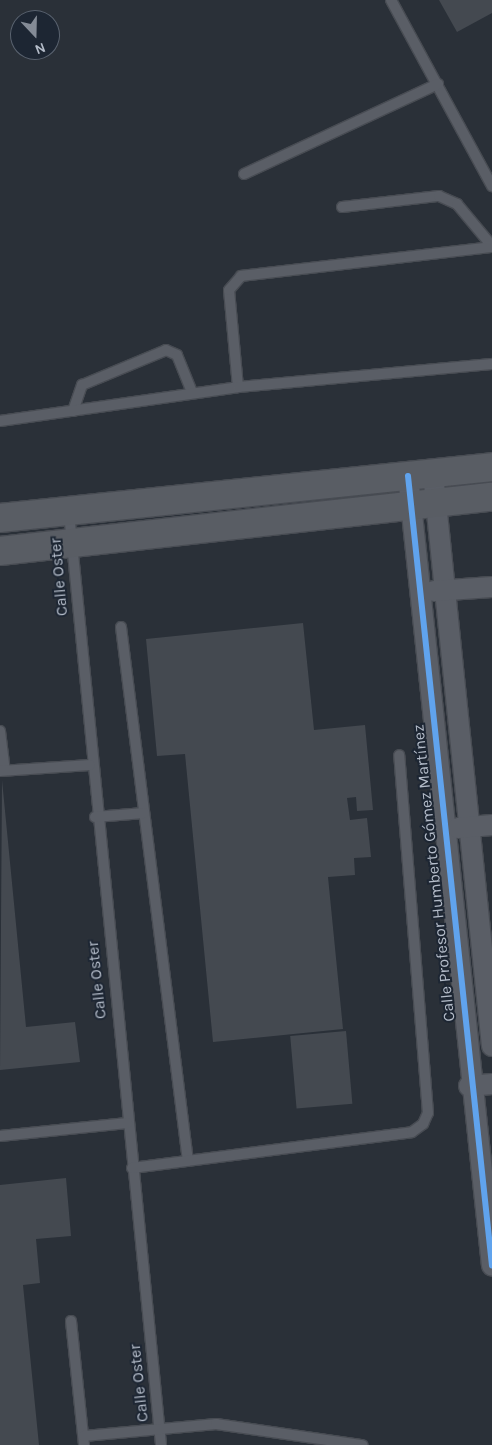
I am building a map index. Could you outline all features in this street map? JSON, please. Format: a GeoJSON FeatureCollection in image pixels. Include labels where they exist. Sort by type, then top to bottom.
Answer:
{"type":"FeatureCollection","features":[{"type":"Feature","properties":{"kind":"main road"},"geometry":{"type":"LineString","coordinates":[[0,518],[492,467]]}},
{"type":"Feature","properties":{"kind":"main road"},"geometry":{"type":"LineString","coordinates":[[0,551],[423,503],[492,497]]}},
{"type":"Feature","properties":{"kind":"street","name":"Calle Profesor Humberto Gómez Martínez"},"geometry":{"type":"LineString","coordinates":[[420,475],[423,503],[420,592],[469,1086],[492,1266]]}},
{"type":"Feature","properties":{"kind":"street","name":"Calle Profesor Humberto Gómez Martínez"},"geometry":{"type":"LineString","coordinates":[[423,503],[447,591],[492,1046]]}},
{"type":"Feature","properties":{"kind":"street"},"geometry":{"type":"LineString","coordinates":[[420,592],[492,587]]}},
{"type":"Feature","properties":{"kind":"street"},"geometry":{"type":"LineString","coordinates":[[444,829],[492,825]]}},
{"type":"Feature","properties":{"kind":"street"},"geometry":{"type":"LineString","coordinates":[[469,1086],[492,1084]]}},
{"type":"Feature","properties":{"kind":"lane"},"geometry":{"type":"LineString","coordinates":[[391,0],[492,186]]}},
{"type":"Feature","properties":{"kind":"lane"},"geometry":{"type":"LineString","coordinates":[[244,174],[438,84]]}},
{"type":"Feature","properties":{"kind":"lane"},"geometry":{"type":"LineString","coordinates":[[342,207],[439,196],[457,204],[492,246]]}},
{"type":"Feature","properties":{"kind":"lane"},"geometry":{"type":"LineString","coordinates":[[238,387],[229,290],[241,276],[492,246]]}},
{"type":"Feature","properties":{"kind":"lane"},"geometry":{"type":"LineString","coordinates":[[73,411],[82,385],[166,350],[177,355],[192,392]]}},
{"type":"Feature","properties":{"kind":"lane"},"geometry":{"type":"LineString","coordinates":[[0,421],[192,392],[492,364]]}},
{"type":"Feature","properties":{"kind":"lane","name":"Calle Oster"},"geometry":{"type":"LineString","coordinates":[[68,512],[90,765],[161,1445]]}},
{"type":"Feature","properties":{"kind":"lane"},"geometry":{"type":"LineString","coordinates":[[121,627],[188,1161]]}},
{"type":"Feature","properties":{"kind":"lane"},"geometry":{"type":"LineString","coordinates":[[0,731],[2,770],[90,765]]}},
{"type":"Feature","properties":{"kind":"lane"},"geometry":{"type":"LineString","coordinates":[[132,1168],[412,1132],[423,1124],[428,1112],[399,755]]}},
{"type":"Feature","properties":{"kind":"lane"},"geometry":{"type":"LineString","coordinates":[[96,817],[144,813]]}},
{"type":"Feature","properties":{"kind":"lane"},"geometry":{"type":"LineString","coordinates":[[0,1136],[127,1123]]}},
{"type":"Feature","properties":{"kind":"lane"},"geometry":{"type":"LineString","coordinates":[[71,1321],[84,1441],[159,1427],[216,1424],[362,1445]]}},
{"type":"Feature","properties":{"kind":"building"},"geometry":{"type":"Polygon","coordinates":[[[439,0],[492,0],[492,13],[457,32],[439,0]]]}},
{"type":"Feature","properties":{"kind":"building"},"geometry":{"type":"Polygon","coordinates":[[[303,623],[314,730],[365,725],[373,810],[357,811],[356,797],[347,798],[350,820],[367,818],[371,857],[354,858],[355,875],[328,877],[343,1029],[213,1042],[185,754],[157,756],[146,639],[303,623]]]}},
{"type":"Feature","properties":{"kind":"building"},"geometry":{"type":"Polygon","coordinates":[[[2,780],[26,1027],[75,1022],[80,1062],[0,1070],[2,780]]]}},
{"type":"Feature","properties":{"kind":"building"},"geometry":{"type":"Polygon","coordinates":[[[346,1031],[352,1104],[297,1109],[290,1036],[346,1031]]]}},
{"type":"Feature","properties":{"kind":"building"},"geometry":{"type":"Polygon","coordinates":[[[66,1178],[71,1236],[36,1239],[40,1283],[23,1285],[39,1445],[0,1445],[0,1185],[66,1178]]]}},
{"type":"Feature","properties":{"kind":"cycle path"},"geometry":{"type":"LineString","coordinates":[[408,476],[492,1266]]}}]}
